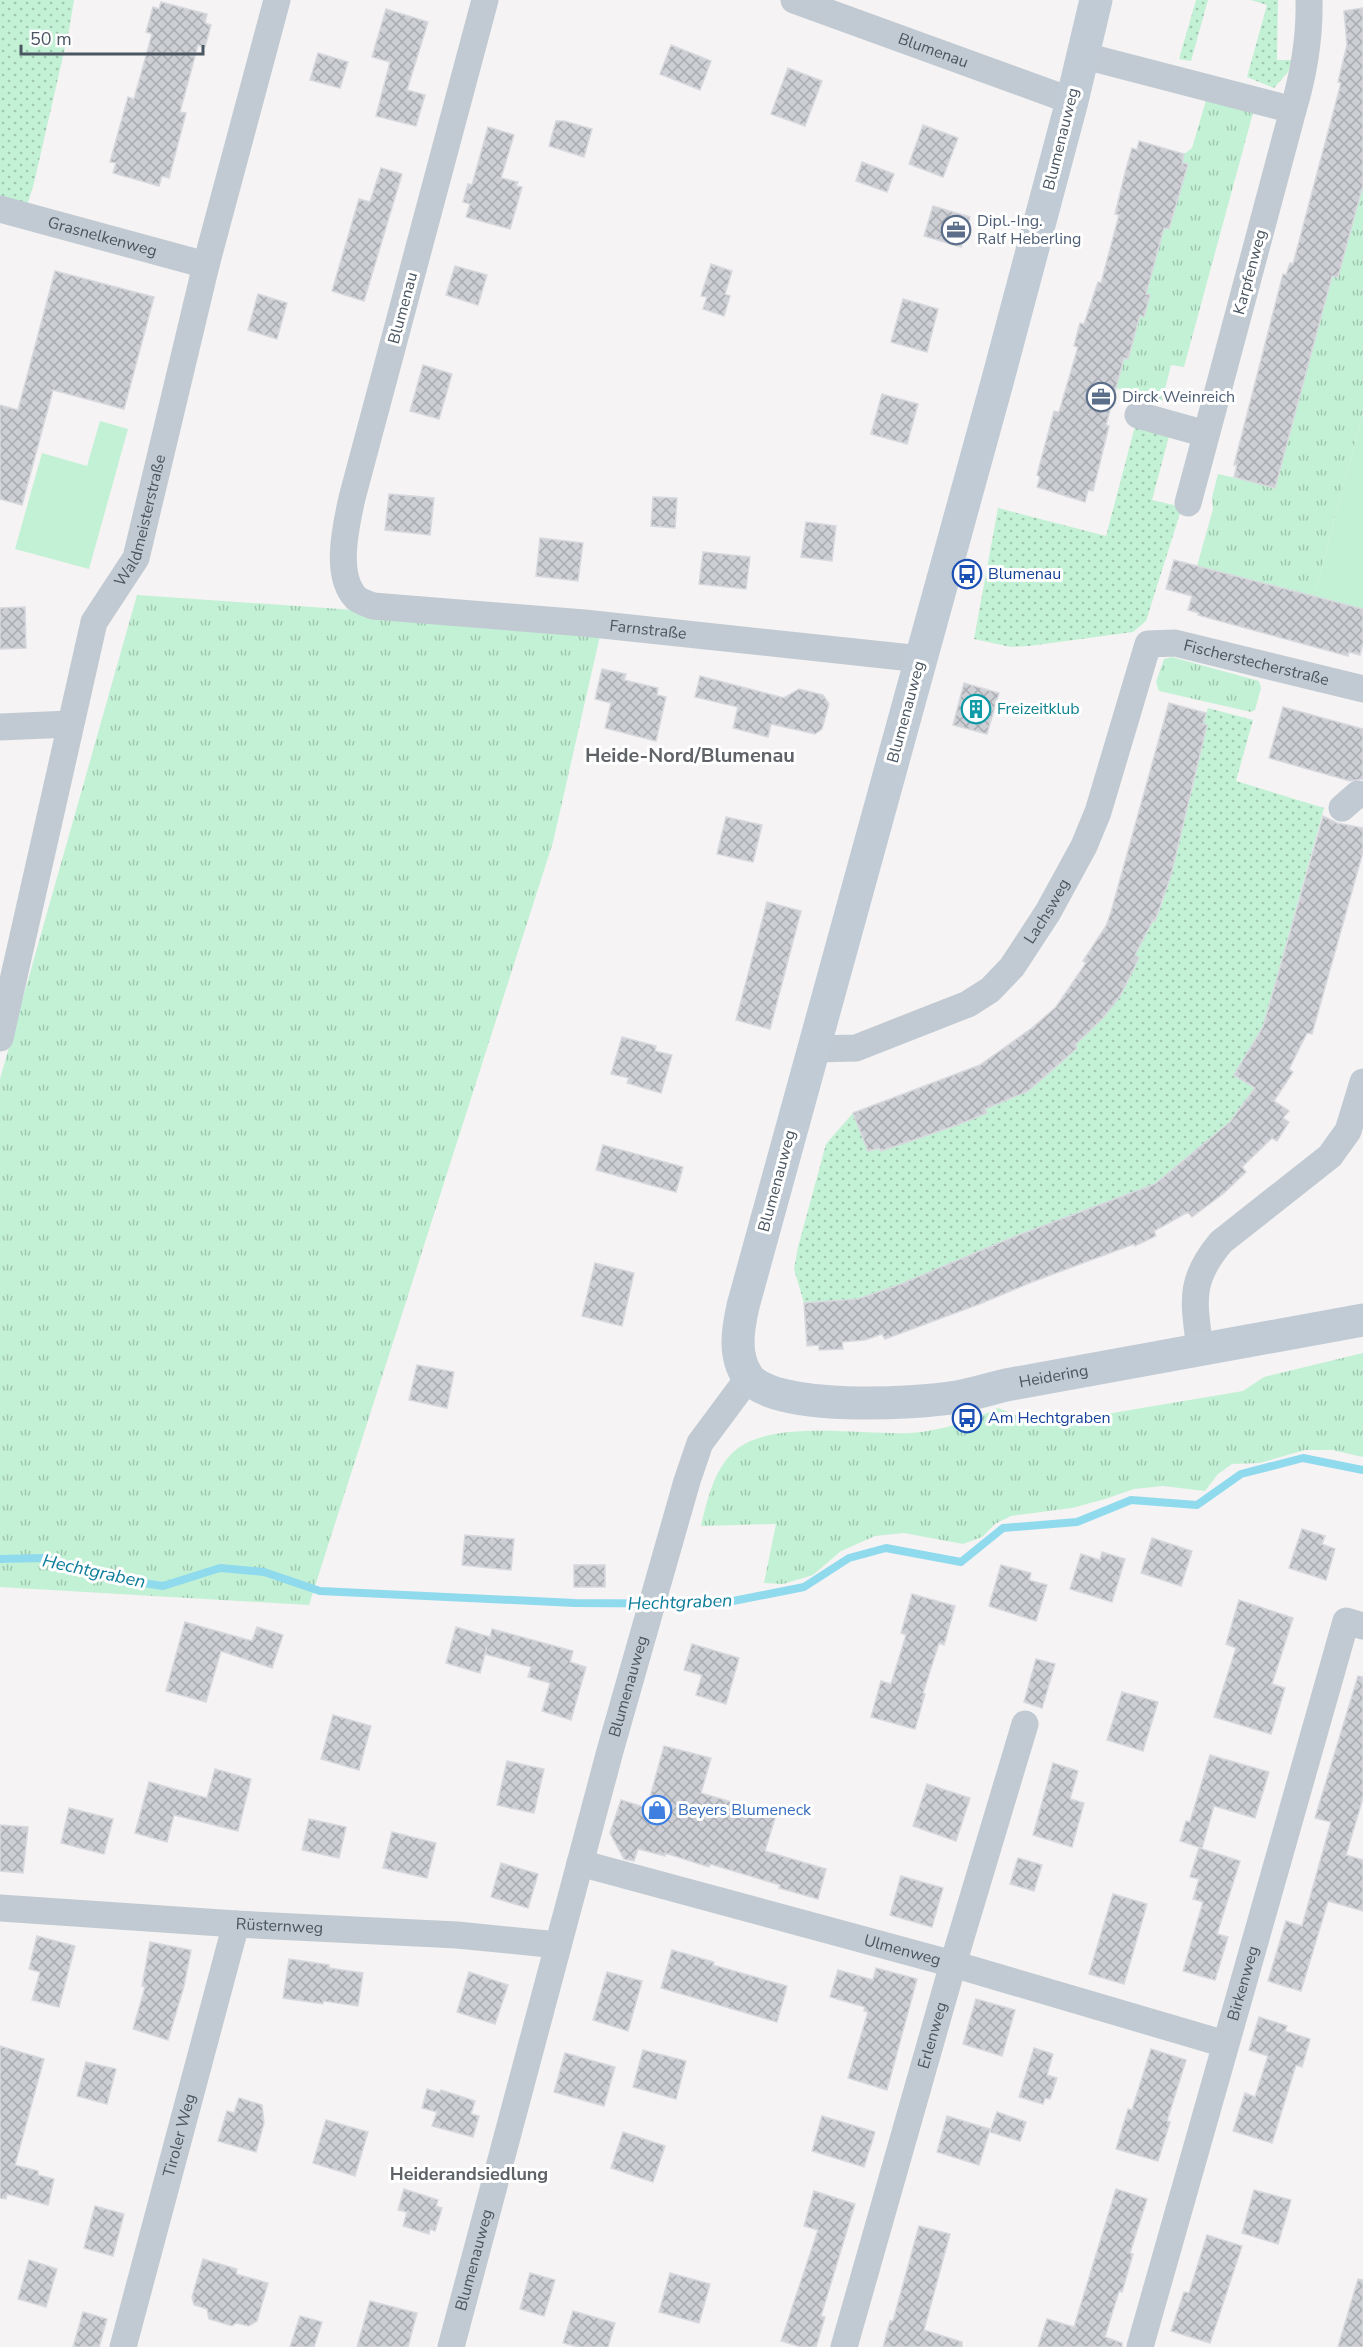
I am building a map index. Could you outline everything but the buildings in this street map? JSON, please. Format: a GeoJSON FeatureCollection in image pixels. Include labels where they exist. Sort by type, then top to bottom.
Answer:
{"type":"FeatureCollection","features":[{"type":"Feature","properties":{"kind":"street","name":"Waldmeisterstraße"},"geometry":{"type":"LineString","coordinates":[[0,1038],[94,622],[136,558],[206,265],[277,0]]}},
{"type":"Feature","properties":{"kind":"street","name":"Blumenau"},"geometry":{"type":"LineString","coordinates":[[373,606],[358,600],[348,587],[343,549],[346,525],[485,0]]}},
{"type":"Feature","properties":{"kind":"street","name":"Blumenau"},"geometry":{"type":"LineString","coordinates":[[794,0],[1072,101]]}},
{"type":"Feature","properties":{"kind":"street","name":"Blumenauweg"},"geometry":{"type":"LineString","coordinates":[[450,2347],[655,1590],[700,1443],[749,1377],[742,1366],[738,1350],[739,1326],[1072,101],[1096,0]]}},
{"type":"Feature","properties":{"kind":"street","name":"Karpfenweg"},"geometry":{"type":"LineString","coordinates":[[1188,503],[1304,76],[1310,31],[1309,0]]}},
{"type":"Feature","properties":{"kind":"street"},"geometry":{"type":"LineString","coordinates":[[1081,56],[1293,110]]}},
{"type":"Feature","properties":{"kind":"street","name":"Grasnelkenweg"},"geometry":{"type":"LineString","coordinates":[[0,209],[206,265]]}},
{"type":"Feature","properties":{"kind":"street"},"geometry":{"type":"LineString","coordinates":[[1138,415],[1206,434]]}},
{"type":"Feature","properties":{"kind":"street","name":"Farnstraße"},"geometry":{"type":"LineString","coordinates":[[373,606],[584,623],[921,659]]}},
{"type":"Feature","properties":{"kind":"street","name":"Fischerstecherstraße"},"geometry":{"type":"LineString","coordinates":[[1148,644],[1175,643],[1363,689]]}},
{"type":"Feature","properties":{"kind":"street","name":"Lachsweg"},"geometry":{"type":"LineString","coordinates":[[814,1049],[856,1048],[968,1004],[990,990],[1012,967],[1048,912],[1084,846],[1098,812],[1148,644]]}},
{"type":"Feature","properties":{"kind":"street"},"geometry":{"type":"LineString","coordinates":[[0,727],[70,724]]}},
{"type":"Feature","properties":{"kind":"street"},"geometry":{"type":"LineString","coordinates":[[1200,1349],[1195,1291],[1206,1258],[1221,1242],[1330,1155],[1348,1131],[1363,1082]]}},
{"type":"Feature","properties":{"kind":"street","name":"Heidering"},"geometry":{"type":"LineString","coordinates":[[749,1377],[758,1386],[775,1394],[806,1400],[894,1403],[957,1397],[1006,1385],[1363,1320]]}},
{"type":"Feature","properties":{"kind":"street","name":"Birkenweg"},"geometry":{"type":"LineString","coordinates":[[1140,2347],[1225,2044],[1354,1623]]}},
{"type":"Feature","properties":{"kind":"street","name":"Erlenweg"},"geometry":{"type":"LineString","coordinates":[[844,2347],[953,1965],[1025,1724]]}},
{"type":"Feature","properties":{"kind":"street","name":"Ulmenweg"},"geometry":{"type":"LineString","coordinates":[[580,1863],[953,1965],[1225,2044]]}},
{"type":"Feature","properties":{"kind":"street","name":"Rüsternweg"},"geometry":{"type":"LineString","coordinates":[[0,1908],[236,1924],[457,1935],[558,1945]]}},
{"type":"Feature","properties":{"kind":"street","name":"Tiroler Weg"},"geometry":{"type":"LineString","coordinates":[[123,2347],[236,1924]]}},
{"type":"Feature","properties":{"kind":"green space"},"geometry":{"type":"Polygon","coordinates":[[[0,0],[74,0],[34,183],[26,209],[0,202],[0,0]]]}},
{"type":"Feature","properties":{"kind":"green space"},"geometry":{"type":"Polygon","coordinates":[[[1196,0],[1208,0],[1191,61],[1179,59],[1196,0]]]}},
{"type":"Feature","properties":{"kind":"green space"},"geometry":{"type":"Polygon","coordinates":[[[1251,0],[1278,0],[1277,60],[1293,60],[1288,72],[1274,88],[1247,77],[1267,5],[1251,0]]]}},
{"type":"Feature","properties":{"kind":"green space"},"geometry":{"type":"Polygon","coordinates":[[[1207,97],[1253,113],[1184,367],[1171,365],[1162,401],[1116,388],[1124,358],[1128,359],[1133,325],[1137,326],[1140,315],[1144,316],[1150,295],[1146,294],[1164,228],[1169,228],[1175,207],[1175,186],[1181,187],[1188,165],[1182,163],[1184,154],[1192,148],[1207,97]]]}},
{"type":"Feature","properties":{"kind":"green space"},"geometry":{"type":"Polygon","coordinates":[[[1363,185],[1363,413],[1314,596],[1197,566],[1213,509],[1212,498],[1218,474],[1275,487],[1332,276],[1338,277],[1363,185]]]}},
{"type":"Feature","properties":{"kind":"green space"},"geometry":{"type":"Polygon","coordinates":[[[1363,413],[1363,609],[1314,596],[1363,413]]]}},
{"type":"Feature","properties":{"kind":"green space"},"geometry":{"type":"Polygon","coordinates":[[[1138,415],[1172,425],[1152,500],[1182,507],[1146,621],[1133,632],[1029,646],[1011,647],[974,639],[998,508],[1106,536],[1138,415]]]}},
{"type":"Feature","properties":{"kind":"green space"},"geometry":{"type":"Polygon","coordinates":[[[100,421],[128,429],[89,569],[15,549],[42,453],[87,466],[100,421]]]}},
{"type":"Feature","properties":{"kind":"green space"},"geometry":{"type":"Polygon","coordinates":[[[137,595],[602,627],[553,842],[309,1605],[0,1587],[0,1079],[137,595]]]}},
{"type":"Feature","properties":{"kind":"green space"},"geometry":{"type":"Polygon","coordinates":[[[1172,657],[1259,681],[1261,688],[1255,710],[1251,712],[1159,691],[1156,682],[1164,659],[1172,657]]]}},
{"type":"Feature","properties":{"kind":"green space"},"geometry":{"type":"Polygon","coordinates":[[[1208,708],[1253,720],[1236,781],[1324,808],[1263,1027],[1234,1075],[1255,1088],[1230,1122],[1155,1184],[858,1299],[804,1303],[794,1269],[798,1247],[826,1144],[853,1113],[869,1151],[879,1148],[882,1151],[900,1145],[899,1141],[921,1137],[987,1113],[985,1109],[1013,1098],[1022,1090],[1026,1093],[1045,1076],[1055,1062],[1059,1065],[1077,1048],[1074,1045],[1103,1018],[1119,997],[1139,958],[1135,955],[1151,919],[1156,920],[1165,895],[1161,893],[1166,875],[1171,876],[1187,810],[1183,808],[1187,789],[1192,791],[1207,725],[1203,724],[1208,708]]]}},
{"type":"Feature","properties":{"kind":"green space"},"geometry":{"type":"Polygon","coordinates":[[[1363,1353],[1363,1457],[1332,1450],[1305,1450],[1260,1463],[1232,1464],[1218,1474],[1205,1491],[1163,1486],[1134,1489],[1072,1508],[1011,1516],[995,1524],[982,1537],[963,1544],[904,1533],[875,1536],[841,1551],[813,1575],[783,1584],[764,1583],[776,1524],[701,1526],[713,1484],[723,1464],[738,1448],[754,1439],[797,1431],[921,1432],[955,1425],[998,1408],[1041,1425],[1243,1391],[1264,1377],[1363,1353]]]}},
{"type":"Feature","properties":{"kind":"waterway","name":"Hechtgraben"},"geometry":{"type":"LineString","coordinates":[[0,1559],[44,1558],[123,1580],[163,1586],[220,1568],[264,1572],[320,1591],[575,1603],[718,1604],[804,1587],[849,1558],[886,1548],[961,1562],[1003,1528],[1077,1522],[1131,1500],[1197,1505],[1241,1474],[1303,1458],[1363,1470]]}},
{"type":"Feature","properties":{"kind":"place","name":"Dipl.-Ing. Ralf Heberling"},"geometry":{"type":"Point","coordinates":[956,230]}},
{"type":"Feature","properties":{"kind":"place","name":"Dirck Weinreich"},"geometry":{"type":"Point","coordinates":[1101,397]}},
{"type":"Feature","properties":{"kind":"place","name":"Blumenau"},"geometry":{"type":"Point","coordinates":[967,574]}},
{"type":"Feature","properties":{"kind":"place","name":"Freizeitklub"},"geometry":{"type":"Point","coordinates":[976,709]}},
{"type":"Feature","properties":{"kind":"place","name":"Am Hechtgraben"},"geometry":{"type":"Point","coordinates":[967,1418]}},
{"type":"Feature","properties":{"kind":"place","name":"Beyers Blumeneck"},"geometry":{"type":"Point","coordinates":[657,1810]}},
{"type":"Feature","properties":{"kind":"district","name":"Heide-Nord/Blumenau"},"geometry":{"type":"Point","coordinates":[690,755]}},
{"type":"Feature","properties":{"kind":"district","name":"Heiderandsiedlung"},"geometry":{"type":"Point","coordinates":[469,2174]}}]}
